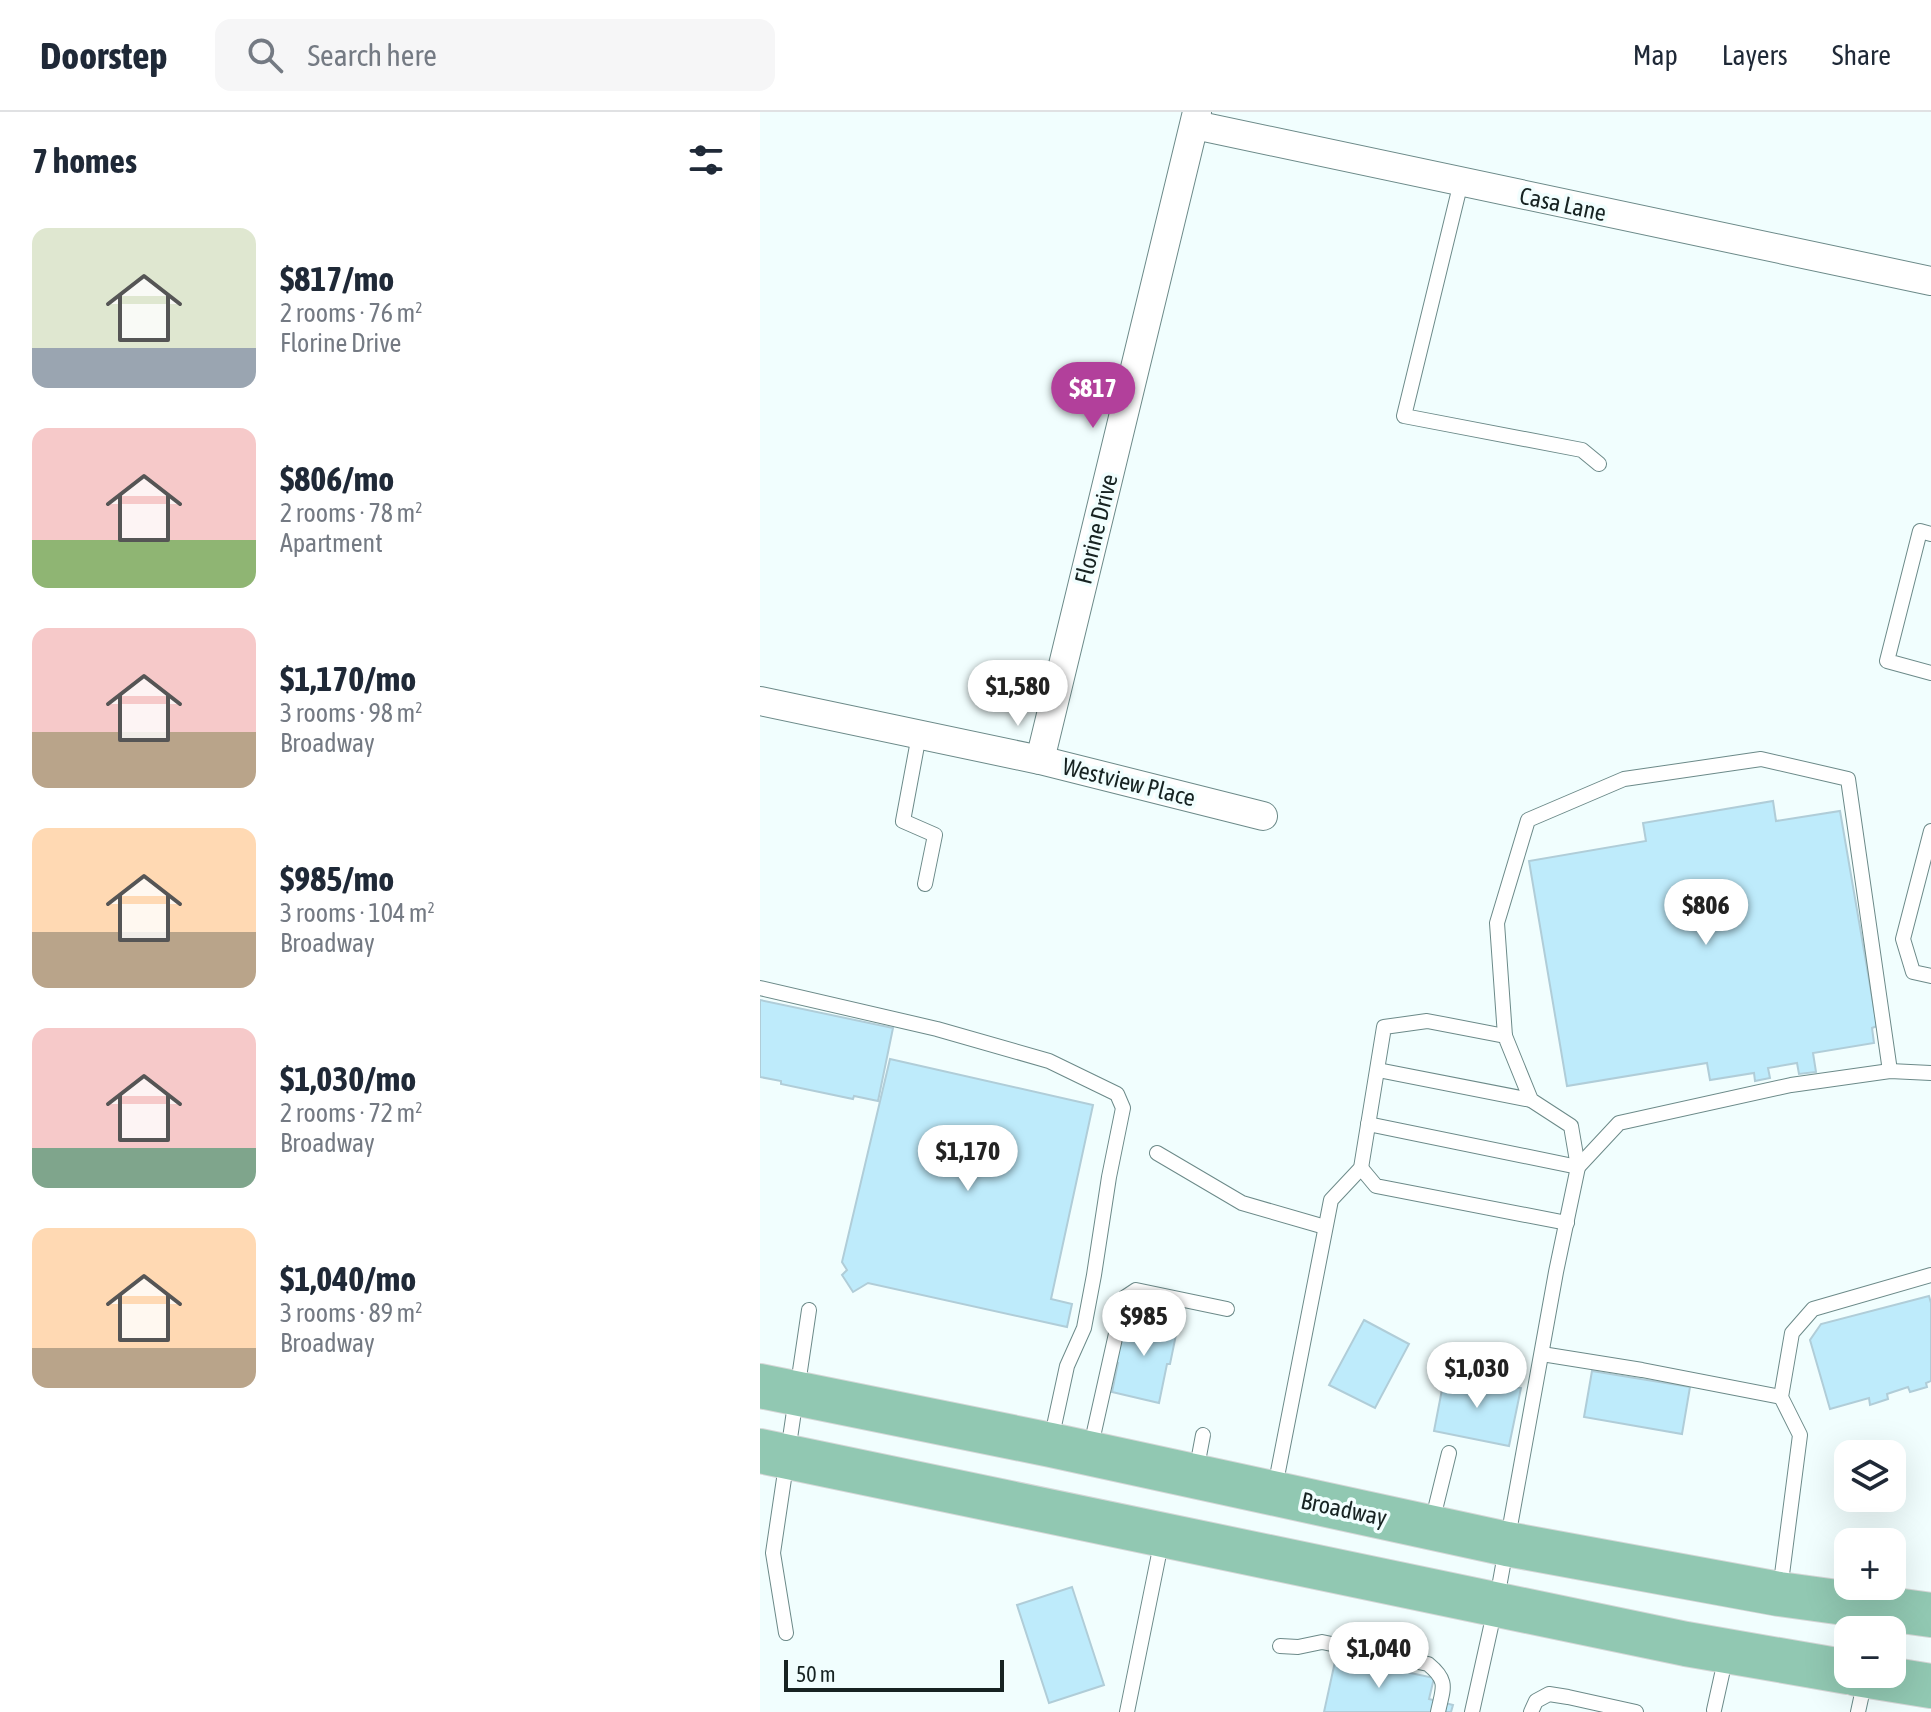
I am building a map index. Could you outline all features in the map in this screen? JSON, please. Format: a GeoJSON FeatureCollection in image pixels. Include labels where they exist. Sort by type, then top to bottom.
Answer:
{"type":"FeatureCollection","features":[{"type":"Feature","properties":{"kind":"main road","name":"Broadway"},"geometry":{"type":"LineString","coordinates":[[778,1390],[1070,1449],[1199,1456],[1274,1493],[1431,1528],[1779,1594],[1931,1615]]}},
{"type":"Feature","properties":{"kind":"main road"},"geometry":{"type":"LineString","coordinates":[[773,1454],[1727,1651],[1834,1678]]}},
{"type":"Feature","properties":{"kind":"main road"},"geometry":{"type":"LineString","coordinates":[[1906,1585],[1931,1583]]}},
{"type":"Feature","properties":{"kind":"main road"},"geometry":{"type":"LineString","coordinates":[[1779,1594],[1834,1590]]}},
{"type":"Feature","properties":{"kind":"main road"},"geometry":{"type":"LineString","coordinates":[[1906,1685],[1931,1686]]}},
{"type":"Feature","properties":{"kind":"street","name":"Casa Lane"},"geometry":{"type":"LineString","coordinates":[[1196,118],[1461,182],[1931,281]]}},
{"type":"Feature","properties":{"kind":"street","name":"Florine Drive"},"geometry":{"type":"LineString","coordinates":[[1040,760],[1196,118]]}},
{"type":"Feature","properties":{"kind":"street","name":"Westview Place"},"geometry":{"type":"LineString","coordinates":[[760,701],[1040,760],[1263,816]]}},
{"type":"Feature","properties":{"kind":"lane"},"geometry":{"type":"LineString","coordinates":[[1461,182],[1404,416],[1582,450],[1599,464]]}},
{"type":"Feature","properties":{"kind":"lane"},"geometry":{"type":"LineString","coordinates":[[1931,534],[1920,531],[1887,661],[1931,673]]}},
{"type":"Feature","properties":{"kind":"lane"},"geometry":{"type":"LineString","coordinates":[[919,735],[903,821],[935,835],[925,884]]}},
{"type":"Feature","properties":{"kind":"lane"},"geometry":{"type":"LineString","coordinates":[[1531,1100],[1505,1036],[1497,923],[1528,820],[1624,779],[1761,759],[1848,779],[1890,1071]]}},
{"type":"Feature","properties":{"kind":"lane"},"geometry":{"type":"LineString","coordinates":[[1931,831],[1903,939],[1913,972],[1931,976]]}},
{"type":"Feature","properties":{"kind":"lane"},"geometry":{"type":"LineString","coordinates":[[760,988],[937,1029],[1049,1061],[1117,1094],[1123,1108],[1094,1275],[1084,1328],[1067,1366],[1070,1449]]}},
{"type":"Feature","properties":{"kind":"lane"},"geometry":{"type":"LineString","coordinates":[[1274,1493],[1331,1200],[1361,1168],[1384,1027],[1427,1021],[1505,1036]]}},
{"type":"Feature","properties":{"kind":"lane"},"geometry":{"type":"LineString","coordinates":[[1378,1070],[1531,1100],[1571,1126],[1578,1167],[1496,1604],[1472,1712]]}},
{"type":"Feature","properties":{"kind":"lane"},"geometry":{"type":"LineString","coordinates":[[1578,1167],[1619,1123],[1791,1085],[1890,1071],[1931,1073]]}},
{"type":"Feature","properties":{"kind":"lane"},"geometry":{"type":"LineString","coordinates":[[1368,1124],[1578,1167]]}},
{"type":"Feature","properties":{"kind":"lane"},"geometry":{"type":"LineString","coordinates":[[1157,1153],[1242,1203],[1325,1227]]}},
{"type":"Feature","properties":{"kind":"lane"},"geometry":{"type":"LineString","coordinates":[[1361,1168],[1376,1186],[1567,1223]]}},
{"type":"Feature","properties":{"kind":"lane"},"geometry":{"type":"LineString","coordinates":[[1779,1594],[1800,1435],[1781,1397],[1792,1333],[1813,1309],[1931,1275]]}},
{"type":"Feature","properties":{"kind":"lane"},"geometry":{"type":"LineString","coordinates":[[1070,1449],[1124,1298],[1136,1290],[1227,1309]]}},
{"type":"Feature","properties":{"kind":"lane"},"geometry":{"type":"LineString","coordinates":[[786,1633],[773,1553],[773,1454],[778,1390],[809,1310]]}},
{"type":"Feature","properties":{"kind":"lane"},"geometry":{"type":"LineString","coordinates":[[1542,1354],[1781,1397]]}},
{"type":"Feature","properties":{"kind":"lane"},"geometry":{"type":"LineString","coordinates":[[1431,1528],[1449,1453]]}},
{"type":"Feature","properties":{"kind":"lane"},"geometry":{"type":"LineString","coordinates":[[1127,1712],[1162,1535]]}},
{"type":"Feature","properties":{"kind":"lane"},"geometry":{"type":"LineString","coordinates":[[1280,1646],[1298,1647],[1322,1642],[1428,1664],[1439,1674],[1443,1685],[1438,1712]]}},
{"type":"Feature","properties":{"kind":"lane"},"geometry":{"type":"LineString","coordinates":[[1714,1710],[1727,1651]]}},
{"type":"Feature","properties":{"kind":"lane"},"geometry":{"type":"LineString","coordinates":[[1531,1712],[1536,1701],[1549,1694],[1636,1712]]}},
{"type":"Feature","properties":{"kind":"building"},"geometry":{"type":"Polygon","coordinates":[[[1773,801],[1776,821],[1840,811],[1877,1026],[1872,1028],[1874,1043],[1813,1053],[1816,1072],[1799,1074],[1797,1063],[1768,1068],[1770,1078],[1755,1081],[1754,1073],[1710,1080],[1707,1063],[1567,1086],[1529,861],[1646,841],[1643,823],[1773,801]]]}},
{"type":"Feature","properties":{"kind":"building"},"geometry":{"type":"Polygon","coordinates":[[[760,1000],[893,1028],[878,1101],[854,1096],[853,1099],[760,1077],[760,1000]]]}},
{"type":"Feature","properties":{"kind":"building"},"geometry":{"type":"Polygon","coordinates":[[[890,1059],[1093,1105],[1051,1299],[1072,1304],[1067,1327],[868,1283],[853,1292],[842,1275],[847,1270],[842,1262],[890,1059]]]}},
{"type":"Feature","properties":{"kind":"building"},"geometry":{"type":"Polygon","coordinates":[[[1929,1296],[1931,1381],[1926,1383],[1927,1387],[1910,1392],[1908,1387],[1887,1394],[1888,1399],[1870,1405],[1869,1398],[1830,1409],[1810,1340],[1821,1324],[1929,1296]]]}},
{"type":"Feature","properties":{"kind":"building"},"geometry":{"type":"Polygon","coordinates":[[[1129,1314],[1178,1325],[1159,1403],[1112,1392],[1120,1336],[1124,1337],[1129,1314]]]}},
{"type":"Feature","properties":{"kind":"building"},"geometry":{"type":"Polygon","coordinates":[[[1364,1320],[1409,1344],[1375,1408],[1329,1385],[1364,1320]]]}},
{"type":"Feature","properties":{"kind":"building"},"geometry":{"type":"Polygon","coordinates":[[[1592,1371],[1690,1387],[1682,1434],[1584,1417],[1592,1371]]]}},
{"type":"Feature","properties":{"kind":"building"},"geometry":{"type":"Polygon","coordinates":[[[1445,1374],[1521,1388],[1509,1446],[1434,1431],[1445,1374]]]}},
{"type":"Feature","properties":{"kind":"building"},"geometry":{"type":"Polygon","coordinates":[[[1072,1587],[1104,1685],[1049,1703],[1017,1605],[1072,1587]]]}},
{"type":"Feature","properties":{"kind":"building"},"geometry":{"type":"Polygon","coordinates":[[[1336,1657],[1434,1678],[1429,1699],[1453,1705],[1451,1712],[1324,1712],[1336,1657]]]}}]}
